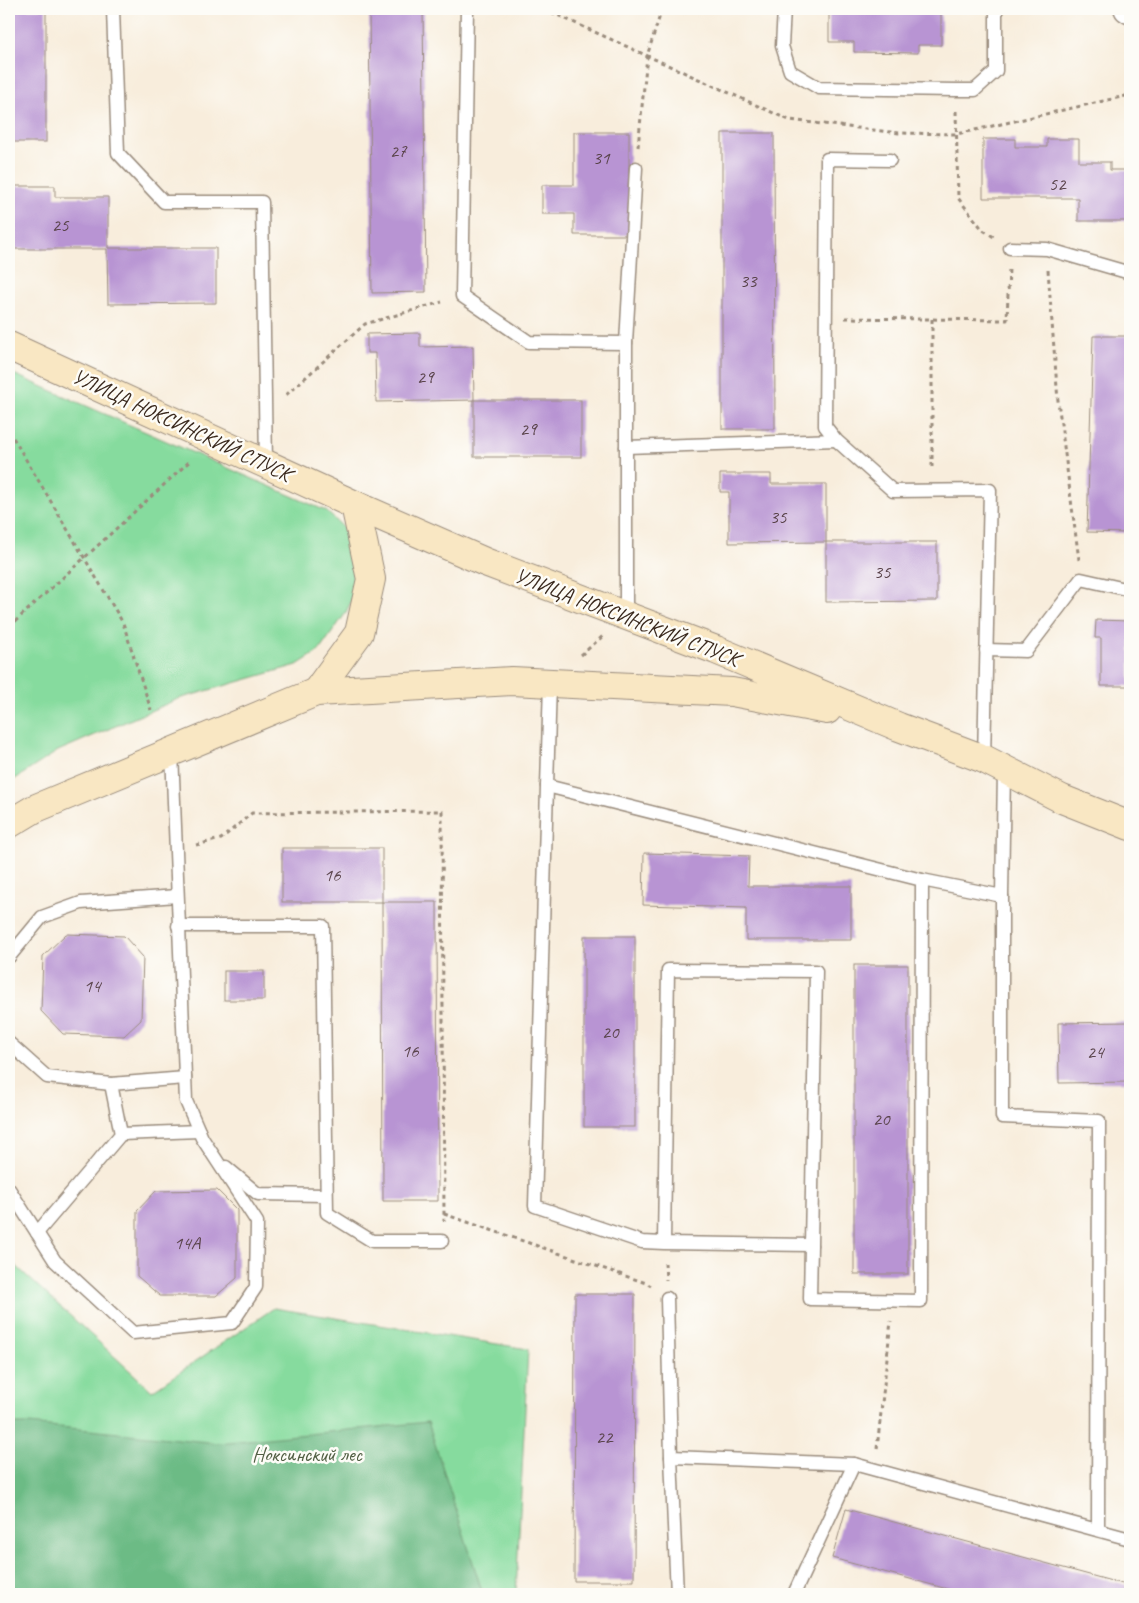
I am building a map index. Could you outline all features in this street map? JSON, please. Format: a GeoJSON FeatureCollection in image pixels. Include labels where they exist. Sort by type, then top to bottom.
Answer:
{"type":"FeatureCollection","features":[{"type":"Feature","properties":{"kind":"street","name":"УЛИЦА НОКСИНСКИЙ СПУСК"},"geometry":{"type":"LineString","coordinates":[[9,346],[355,505],[485,562],[716,650],[994,765],[1062,799],[1130,826]]}},
{"type":"Feature","properties":{"kind":"street"},"geometry":{"type":"LineString","coordinates":[[316,692],[359,634],[371,579],[355,505]]}},
{"type":"Feature","properties":{"kind":"street","name":"УЛИЦА НОКСИНСКИЙ СПУСК"},"geometry":{"type":"LineString","coordinates":[[9,824],[34,809],[316,692],[512,681],[732,692],[824,709],[899,727]]}},
{"type":"Feature","properties":{"kind":"lane"},"geometry":{"type":"LineString","coordinates":[[113,9],[118,153],[164,202],[262,202],[266,464]]}},
{"type":"Feature","properties":{"kind":"lane"},"geometry":{"type":"LineString","coordinates":[[467,9],[462,296],[529,342],[626,343]]}},
{"type":"Feature","properties":{"kind":"lane"},"geometry":{"type":"LineString","coordinates":[[784,9],[782,46],[790,71],[819,88],[956,90],[975,90],[996,71],[996,9]]}},
{"type":"Feature","properties":{"kind":"lane"},"geometry":{"type":"LineString","coordinates":[[890,160],[827,159],[825,426],[836,440],[893,491],[990,490],[986,650],[1002,896],[1002,1116],[1099,1121],[1098,1530]]}},
{"type":"Feature","properties":{"kind":"lane"},"geometry":{"type":"LineString","coordinates":[[626,616],[626,343],[636,168]]}},
{"type":"Feature","properties":{"kind":"lane"},"geometry":{"type":"LineString","coordinates":[[1010,248],[1047,250],[1130,273]]}},
{"type":"Feature","properties":{"kind":"lane"},"geometry":{"type":"LineString","coordinates":[[626,447],[836,440]]}},
{"type":"Feature","properties":{"kind":"lane"},"geometry":{"type":"LineString","coordinates":[[986,650],[1026,651],[1081,579],[1130,590]]}},
{"type":"Feature","properties":{"kind":"lane"},"geometry":{"type":"LineString","coordinates":[[550,682],[535,1206],[642,1242],[810,1245]]}},
{"type":"Feature","properties":{"kind":"lane"},"geometry":{"type":"LineString","coordinates":[[9,1189],[55,1261],[133,1333],[232,1323],[256,1287],[257,1222],[199,1131],[186,1100],[172,752]]}},
{"type":"Feature","properties":{"kind":"lane"},"geometry":{"type":"LineString","coordinates":[[547,786],[922,880],[1002,896]]}},
{"type":"Feature","properties":{"kind":"lane"},"geometry":{"type":"LineString","coordinates":[[664,1242],[668,970],[816,971],[810,1299],[921,1302],[922,880]]}},
{"type":"Feature","properties":{"kind":"lane"},"geometry":{"type":"LineString","coordinates":[[9,957],[42,918],[81,903],[177,896]]}},
{"type":"Feature","properties":{"kind":"lane"},"geometry":{"type":"LineString","coordinates":[[178,926],[323,926],[326,1213],[372,1241],[442,1241]]}},
{"type":"Feature","properties":{"kind":"lane"},"geometry":{"type":"LineString","coordinates":[[9,1043],[47,1077],[111,1084],[185,1078]]}},
{"type":"Feature","properties":{"kind":"lane"},"geometry":{"type":"LineString","coordinates":[[111,1084],[121,1134]]}},
{"type":"Feature","properties":{"kind":"lane"},"geometry":{"type":"LineString","coordinates":[[37,1233],[121,1134],[199,1131]]}},
{"type":"Feature","properties":{"kind":"lane"},"geometry":{"type":"LineString","coordinates":[[216,1159],[258,1194],[326,1195]]}},
{"type":"Feature","properties":{"kind":"lane"},"geometry":{"type":"LineString","coordinates":[[667,1298],[677,1594]]}},
{"type":"Feature","properties":{"kind":"lane"},"geometry":{"type":"LineString","coordinates":[[671,1457],[854,1464],[1130,1539]]}},
{"type":"Feature","properties":{"kind":"lane"},"geometry":{"type":"LineString","coordinates":[[794,1594],[854,1464]]}},
{"type":"Feature","properties":{"kind":"path"},"geometry":{"type":"LineString","coordinates":[[636,168],[647,56],[662,9]]}},
{"type":"Feature","properties":{"kind":"path"},"geometry":{"type":"LineString","coordinates":[[826,317],[1006,320],[1010,248],[983,230],[958,198],[956,90]]}},
{"type":"Feature","properties":{"kind":"path"},"geometry":{"type":"LineString","coordinates":[[1047,250],[1058,401],[1081,579]]}},
{"type":"Feature","properties":{"kind":"path"},"geometry":{"type":"LineString","coordinates":[[265,415],[365,324],[462,296]]}},
{"type":"Feature","properties":{"kind":"path"},"geometry":{"type":"LineString","coordinates":[[932,319],[933,490]]}},
{"type":"Feature","properties":{"kind":"path"},"geometry":{"type":"LineString","coordinates":[[9,432],[123,623],[151,710]]}},
{"type":"Feature","properties":{"kind":"path"},"geometry":{"type":"LineString","coordinates":[[9,627],[213,440]]}},
{"type":"Feature","properties":{"kind":"path"},"geometry":{"type":"LineString","coordinates":[[550,682],[626,616]]}},
{"type":"Feature","properties":{"kind":"path"},"geometry":{"type":"LineString","coordinates":[[176,849],[222,839],[252,813],[442,811],[444,1214],[442,1241]]}},
{"type":"Feature","properties":{"kind":"path"},"geometry":{"type":"LineString","coordinates":[[444,1214],[646,1283]]}},
{"type":"Feature","properties":{"kind":"path"},"geometry":{"type":"LineString","coordinates":[[664,1242],[667,1298]]}},
{"type":"Feature","properties":{"kind":"path"},"geometry":{"type":"LineString","coordinates":[[875,1469],[893,1300]]}},
{"type":"Feature","properties":{"kind":"green space"},"geometry":{"type":"Polygon","coordinates":[[[9,372],[326,511],[345,529],[356,559],[357,590],[345,614],[319,651],[297,665],[178,699],[58,751],[9,783],[9,372]]]}},
{"type":"Feature","properties":{"kind":"green space","name":"Ноксинский лес"},"geometry":{"type":"Polygon","coordinates":[[[15,1265],[152,1391],[274,1308],[528,1349],[516,1594],[9,1594],[9,1271],[15,1265]]]}},
{"type":"Feature","properties":{"kind":"green space"},"geometry":{"type":"Polygon","coordinates":[[[428,1422],[483,1594],[9,1594],[9,1424],[29,1424],[218,1443],[428,1422]]]}},
{"type":"Feature","properties":{"kind":"building"},"geometry":{"type":"Polygon","coordinates":[[[9,9],[46,9],[46,142],[9,142],[9,9]]]}},
{"type":"Feature","properties":{"kind":"building"},"geometry":{"type":"Polygon","coordinates":[[[369,9],[423,9],[426,292],[372,293],[369,9]]]}},
{"type":"Feature","properties":{"kind":"building"},"geometry":{"type":"Polygon","coordinates":[[[829,9],[941,9],[941,45],[918,45],[918,53],[854,52],[854,42],[829,42],[829,9]]]}},
{"type":"Feature","properties":{"kind":"building"},"geometry":{"type":"Polygon","coordinates":[[[574,132],[629,132],[629,235],[574,235],[574,214],[542,214],[542,185],[574,185],[574,132]]]}},
{"type":"Feature","properties":{"kind":"building"},"geometry":{"type":"Polygon","coordinates":[[[722,133],[774,133],[775,429],[722,429],[722,133]]]}},
{"type":"Feature","properties":{"kind":"building"},"geometry":{"type":"Polygon","coordinates":[[[983,139],[1015,139],[1015,147],[1047,147],[1047,139],[1079,139],[1079,162],[1110,162],[1110,170],[1130,170],[1130,221],[1078,221],[1078,198],[983,198],[983,139]]]}},
{"type":"Feature","properties":{"kind":"building"},"geometry":{"type":"Polygon","coordinates":[[[9,186],[55,186],[55,197],[108,197],[108,248],[216,248],[216,303],[108,304],[107,249],[12,249],[12,202],[9,202],[9,186]]]}},
{"type":"Feature","properties":{"kind":"building"},"geometry":{"type":"Polygon","coordinates":[[[420,333],[420,347],[473,346],[474,400],[376,402],[375,353],[367,353],[367,334],[420,333]]]}},
{"type":"Feature","properties":{"kind":"building"},"geometry":{"type":"Polygon","coordinates":[[[1093,336],[1130,336],[1130,533],[1087,532],[1093,336]]]}},
{"type":"Feature","properties":{"kind":"building"},"geometry":{"type":"Polygon","coordinates":[[[474,400],[581,400],[581,457],[474,457],[474,400]]]}},
{"type":"Feature","properties":{"kind":"building"},"geometry":{"type":"Polygon","coordinates":[[[720,474],[771,474],[771,484],[826,484],[826,542],[729,543],[729,492],[720,492],[720,474]]]}},
{"type":"Feature","properties":{"kind":"building"},"geometry":{"type":"Polygon","coordinates":[[[826,542],[937,542],[937,601],[826,602],[826,542]]]}},
{"type":"Feature","properties":{"kind":"building"},"geometry":{"type":"Polygon","coordinates":[[[1096,620],[1130,621],[1130,686],[1101,686],[1101,638],[1095,638],[1096,620]]]}},
{"type":"Feature","properties":{"kind":"building"},"geometry":{"type":"Polygon","coordinates":[[[282,848],[382,848],[382,902],[282,902],[282,848]]]}},
{"type":"Feature","properties":{"kind":"building"},"geometry":{"type":"Polygon","coordinates":[[[644,853],[749,856],[748,886],[851,886],[851,940],[746,940],[746,908],[643,905],[644,853]]]}},
{"type":"Feature","properties":{"kind":"building"},"geometry":{"type":"Polygon","coordinates":[[[382,902],[437,902],[438,1201],[383,1201],[382,902]]]}},
{"type":"Feature","properties":{"kind":"building"},"geometry":{"type":"Polygon","coordinates":[[[66,934],[124,936],[143,957],[141,1020],[124,1036],[63,1034],[41,1011],[43,956],[66,934]]]}},
{"type":"Feature","properties":{"kind":"building"},"geometry":{"type":"Polygon","coordinates":[[[584,936],[635,936],[635,1127],[584,1127],[584,936]]]}},
{"type":"Feature","properties":{"kind":"building"},"geometry":{"type":"Polygon","coordinates":[[[854,965],[908,965],[908,1274],[854,1274],[854,965]]]}},
{"type":"Feature","properties":{"kind":"building"},"geometry":{"type":"Polygon","coordinates":[[[224,971],[264,971],[264,1000],[224,1000],[224,971]]]}},
{"type":"Feature","properties":{"kind":"building"},"geometry":{"type":"Polygon","coordinates":[[[1130,1022],[1130,1082],[1059,1083],[1058,1023],[1130,1022]]]}},
{"type":"Feature","properties":{"kind":"building"},"geometry":{"type":"Polygon","coordinates":[[[217,1190],[237,1210],[237,1278],[216,1296],[160,1296],[137,1276],[137,1211],[156,1191],[217,1190]]]}},
{"type":"Feature","properties":{"kind":"building"},"geometry":{"type":"Polygon","coordinates":[[[575,1294],[635,1294],[634,1581],[574,1581],[575,1294]]]}},
{"type":"Feature","properties":{"kind":"building"},"geometry":{"type":"Polygon","coordinates":[[[846,1509],[1130,1586],[1130,1594],[966,1594],[832,1558],[846,1509]]]}}]}
